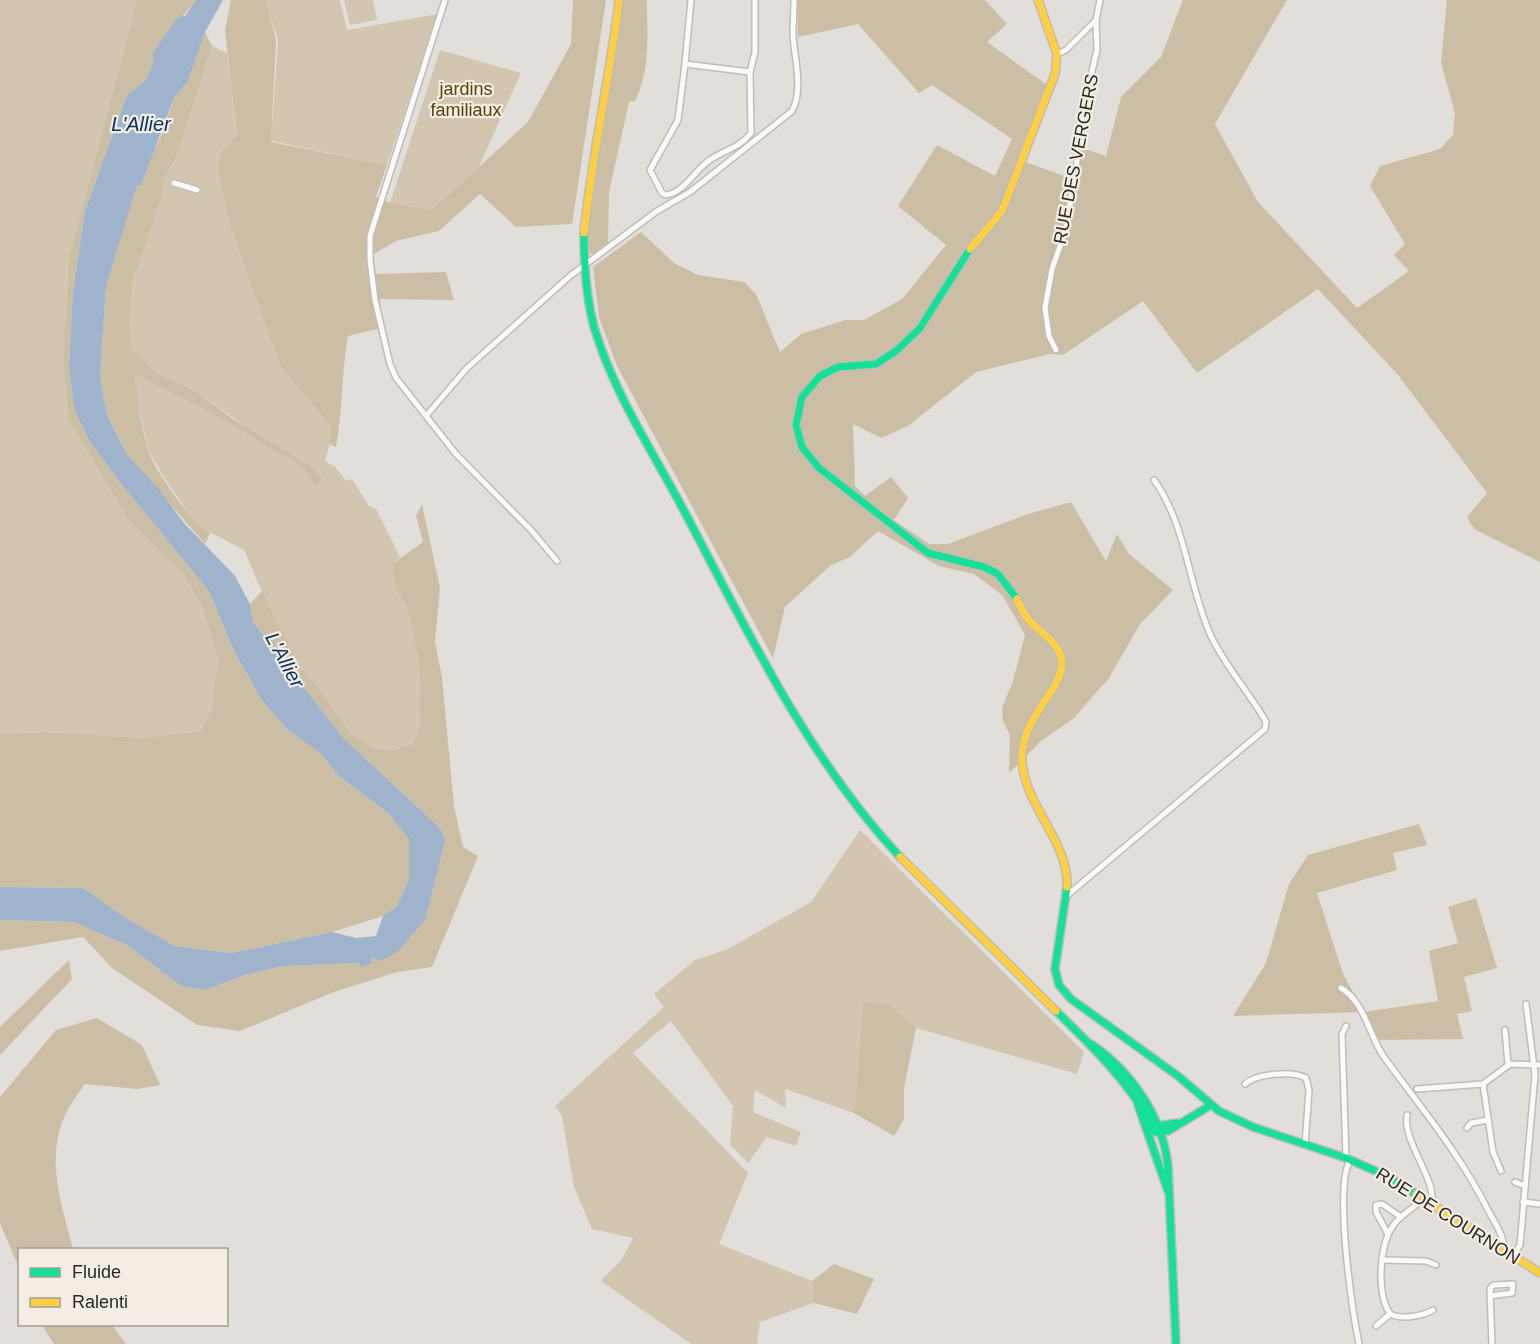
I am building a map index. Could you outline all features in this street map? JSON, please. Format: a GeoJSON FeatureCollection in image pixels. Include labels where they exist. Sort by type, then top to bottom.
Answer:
{"type":"FeatureCollection","features":[{"type":"Feature","properties":{"kind":"street"},"geometry":{"type":"LineString","coordinates":[[445,0],[370,236],[370,260],[375,300],[392,371],[410,398],[456,454],[531,530],[556,561]]}},
{"type":"Feature","properties":{"kind":"street"},"geometry":{"type":"LineString","coordinates":[[619,0],[615,36],[586,197],[582,267],[588,306],[599,346],[622,396],[758,651],[807,738],[832,774],[898,855],[1090,1044],[1138,1103],[1155,1132]]}},
{"type":"Feature","properties":{"kind":"street"},"geometry":{"type":"LineString","coordinates":[[691,0],[678,120],[650,170],[666,195],[683,185],[709,160],[730,150],[751,133],[750,72],[755,52],[754,0]]}},
{"type":"Feature","properties":{"kind":"street"},"geometry":{"type":"LineString","coordinates":[[426,416],[467,368],[582,267],[657,211],[690,192],[792,111],[796,104],[797,82],[793,32],[795,0]]}},
{"type":"Feature","properties":{"kind":"street"},"geometry":{"type":"LineString","coordinates":[[1038,0],[1057,54],[1066,51],[1096,20]]}},
{"type":"Feature","properties":{"kind":"street","name":"RUE DES VERGERS"},"geometry":{"type":"LineString","coordinates":[[1056,350],[1049,336],[1045,308],[1052,269],[1065,232],[1076,172],[1080,121],[1097,50],[1096,20],[1100,0]]}},
{"type":"Feature","properties":{"kind":"street","name":"RUE DE COURNON"},"geometry":{"type":"LineString","coordinates":[[1057,54],[1053,82],[1002,211],[960,261],[927,319],[907,342],[881,362],[868,367],[838,367],[820,376],[802,398],[796,425],[802,447],[819,468],[928,553],[944,559],[984,567],[998,574],[1012,590],[1027,618],[1057,648],[1061,657],[1061,676],[1029,722],[1021,753],[1023,771],[1036,806],[1065,861],[1064,898],[1055,969],[1059,985],[1071,999],[1178,1076],[1219,1111],[1253,1127],[1348,1159],[1387,1176],[1540,1273]]}},
{"type":"Feature","properties":{"kind":"street"},"geometry":{"type":"LineString","coordinates":[[685,64],[750,72]]}},
{"type":"Feature","properties":{"kind":"street"},"geometry":{"type":"LineString","coordinates":[[174,183],[197,190]]}},
{"type":"Feature","properties":{"kind":"street"},"geometry":{"type":"LineString","coordinates":[[1064,898],[1264,729],[1266,722],[1212,637],[1169,503],[1154,480]]}},
{"type":"Feature","properties":{"kind":"street"},"geometry":{"type":"LineString","coordinates":[[1341,988],[1357,1003],[1380,1051],[1473,1181],[1501,1234],[1503,1250]]}},
{"type":"Feature","properties":{"kind":"street"},"geometry":{"type":"LineString","coordinates":[[1513,1256],[1520,1245],[1535,1075],[1526,1004]]}},
{"type":"Feature","properties":{"kind":"street"},"geometry":{"type":"LineString","coordinates":[[1346,1026],[1342,1034],[1348,1159],[1344,1211],[1359,1344]]}},
{"type":"Feature","properties":{"kind":"street"},"geometry":{"type":"LineString","coordinates":[[1505,1030],[1508,1065]]}},
{"type":"Feature","properties":{"kind":"street"},"geometry":{"type":"LineString","coordinates":[[1090,1044],[1107,1056],[1135,1085],[1147,1103],[1169,1193],[1176,1344]]}},
{"type":"Feature","properties":{"kind":"street"},"geometry":{"type":"LineString","coordinates":[[1417,1089],[1483,1084],[1508,1065],[1520,1063],[1540,1065]]}},
{"type":"Feature","properties":{"kind":"street"},"geometry":{"type":"LineString","coordinates":[[1245,1084],[1251,1079],[1294,1074],[1306,1078],[1310,1090],[1305,1145]]}},
{"type":"Feature","properties":{"kind":"street"},"geometry":{"type":"LineString","coordinates":[[1483,1084],[1493,1152],[1501,1171]]}},
{"type":"Feature","properties":{"kind":"street"},"geometry":{"type":"LineString","coordinates":[[1197,1113],[1203,1099]]}},
{"type":"Feature","properties":{"kind":"street"},"geometry":{"type":"LineString","coordinates":[[1155,1132],[1164,1125],[1178,1123],[1211,1105]]}},
{"type":"Feature","properties":{"kind":"street"},"geometry":{"type":"LineString","coordinates":[[1407,1114],[1406,1129],[1431,1191],[1431,1202]]}},
{"type":"Feature","properties":{"kind":"street"},"geometry":{"type":"LineString","coordinates":[[1467,1128],[1471,1123],[1488,1120]]}},
{"type":"Feature","properties":{"kind":"street"},"geometry":{"type":"LineString","coordinates":[[1515,1182],[1525,1186]]}},
{"type":"Feature","properties":{"kind":"street"},"geometry":{"type":"LineString","coordinates":[[1390,1314],[1384,1297],[1382,1260],[1388,1234],[1401,1217],[1417,1206],[1423,1198]]}},
{"type":"Feature","properties":{"kind":"street"},"geometry":{"type":"LineString","coordinates":[[1523,1202],[1540,1204]]}},
{"type":"Feature","properties":{"kind":"street"},"geometry":{"type":"LineString","coordinates":[[1388,1234],[1375,1211],[1376,1205],[1382,1204],[1401,1217]]}},
{"type":"Feature","properties":{"kind":"street"},"geometry":{"type":"LineString","coordinates":[[1382,1260],[1426,1261],[1436,1265]]}},
{"type":"Feature","properties":{"kind":"street"},"geometry":{"type":"LineString","coordinates":[[1490,1296],[1492,1344]]}},
{"type":"Feature","properties":{"kind":"street"},"geometry":{"type":"LineString","coordinates":[[1390,1314],[1395,1316],[1425,1315],[1433,1310]]}},
{"type":"Feature","properties":{"kind":"street"},"geometry":{"type":"LineString","coordinates":[[1376,1326],[1390,1314]]}},
{"type":"Feature","properties":{"kind":"green space"},"geometry":{"type":"Polygon","coordinates":[[[0,0],[137,0],[69,257],[63,355],[68,417],[129,521],[183,574],[203,608],[218,661],[211,710],[201,731],[143,738],[45,732],[0,734],[0,0]]]}},
{"type":"Feature","properties":{"kind":"green space"},"geometry":{"type":"Polygon","coordinates":[[[265,0],[340,0],[347,30],[438,14],[387,165],[271,141],[278,40],[265,0]]]}},
{"type":"Feature","properties":{"kind":"green space"},"geometry":{"type":"Polygon","coordinates":[[[344,0],[373,0],[377,20],[350,25],[344,0]]]}},
{"type":"Feature","properties":{"kind":"green space"},"geometry":{"type":"Polygon","coordinates":[[[212,46],[227,53],[237,134],[221,152],[217,167],[229,223],[280,366],[330,426],[330,444],[325,461],[335,467],[346,481],[352,479],[369,506],[376,509],[400,557],[392,564],[395,587],[407,607],[419,664],[420,724],[413,744],[392,751],[375,748],[350,733],[318,686],[299,666],[275,622],[244,550],[198,526],[164,478],[148,449],[136,395],[135,373],[205,410],[299,465],[316,486],[322,481],[194,390],[158,374],[133,350],[129,325],[133,281],[161,200],[165,177],[178,154],[212,46]]]}},
{"type":"Feature","properties":{"kind":"green space","name":"jardins familiaux"},"geometry":{"type":"Polygon","coordinates":[[[440,50],[521,73],[478,169],[432,210],[390,203],[440,50]]]}},
{"type":"Feature","properties":{"kind":"green space"},"geometry":{"type":"Polygon","coordinates":[[[860,830],[1084,1052],[1077,1074],[916,1028],[889,1004],[865,1001],[854,1113],[785,1089],[786,1108],[755,1090],[753,1112],[801,1132],[796,1146],[767,1137],[748,1163],[730,1144],[733,1106],[671,1021],[633,1053],[748,1173],[719,1244],[812,1281],[814,1303],[760,1322],[757,1344],[691,1344],[601,1281],[622,1259],[633,1238],[592,1229],[574,1187],[562,1116],[555,1106],[664,1007],[654,994],[695,960],[728,949],[811,902],[860,830]]]}},
{"type":"Feature","properties":{"kind":"shaded area"},"geometry":{"type":"Polygon","coordinates":[[[137,0],[196,0],[153,53],[152,67],[146,80],[127,95],[85,211],[73,291],[69,366],[74,409],[89,440],[119,481],[209,591],[234,651],[261,699],[288,730],[320,753],[339,776],[388,813],[409,839],[409,879],[397,906],[383,916],[332,932],[232,953],[175,946],[127,919],[83,888],[0,887],[0,734],[45,732],[143,738],[201,731],[211,710],[218,661],[203,608],[183,574],[129,521],[68,418],[63,355],[69,257],[137,0]]]}},
{"type":"Feature","properties":{"kind":"shaded area"},"geometry":{"type":"Polygon","coordinates":[[[231,0],[266,0],[276,39],[271,142],[387,165],[376,197],[390,203],[432,210],[528,122],[571,44],[573,0],[606,0],[572,224],[516,227],[480,194],[439,231],[396,241],[372,255],[374,274],[446,272],[454,300],[380,299],[382,328],[348,336],[336,447],[330,444],[330,426],[280,366],[229,223],[217,167],[221,152],[237,134],[225,31],[231,0]]]}},
{"type":"Feature","properties":{"kind":"shaded area"},"geometry":{"type":"Polygon","coordinates":[[[622,0],[647,0],[646,64],[635,101],[629,102],[609,192],[608,243],[594,254],[587,253],[587,223],[622,0]]]}},
{"type":"Feature","properties":{"kind":"shaded area"},"geometry":{"type":"Polygon","coordinates":[[[797,0],[985,0],[1007,24],[987,42],[1054,90],[1026,162],[1072,179],[1076,146],[1106,156],[1121,97],[1161,57],[1183,0],[1287,0],[1215,124],[1258,202],[1357,308],[1409,271],[1394,255],[1405,244],[1370,186],[1380,166],[1440,149],[1453,135],[1455,113],[1441,63],[1447,0],[1540,0],[1540,562],[1474,529],[1467,517],[1487,493],[1398,375],[1318,289],[1197,373],[1143,301],[1063,355],[1050,354],[976,372],[908,426],[881,438],[853,424],[855,486],[865,496],[891,477],[908,498],[894,520],[929,544],[948,544],[1025,515],[1071,502],[1106,561],[1117,534],[1129,554],[1173,590],[1140,624],[1109,678],[1074,718],[1041,741],[1009,773],[1010,735],[1003,721],[1002,708],[1013,681],[1025,635],[1002,595],[974,574],[939,566],[878,531],[850,557],[831,565],[785,607],[773,658],[617,366],[599,317],[593,267],[641,232],[674,263],[698,275],[744,282],[756,294],[780,352],[801,334],[845,320],[864,320],[902,299],[946,245],[898,206],[937,145],[995,176],[1012,139],[932,85],[919,93],[858,24],[798,37],[797,0]]]}},
{"type":"Feature","properties":{"kind":"shaded area"},"geometry":{"type":"Polygon","coordinates":[[[205,32],[212,46],[178,154],[165,177],[161,200],[133,281],[129,325],[133,350],[158,374],[194,390],[233,419],[313,468],[322,480],[316,486],[299,465],[205,410],[135,374],[141,421],[151,457],[183,506],[210,533],[205,544],[128,456],[106,412],[100,375],[106,286],[126,218],[137,185],[145,177],[145,168],[162,134],[174,98],[188,81],[205,32]]]}},
{"type":"Feature","properties":{"kind":"shaded area"},"geometry":{"type":"Polygon","coordinates":[[[422,504],[440,588],[435,642],[442,677],[454,806],[463,847],[478,856],[432,967],[397,972],[334,992],[240,1031],[197,1025],[112,968],[83,937],[0,951],[0,920],[74,922],[127,945],[181,986],[206,990],[244,975],[283,966],[359,963],[361,966],[372,957],[411,937],[415,929],[425,920],[445,840],[440,828],[343,738],[253,622],[250,604],[262,591],[299,666],[318,686],[350,733],[375,748],[392,751],[413,744],[420,724],[419,664],[407,607],[395,588],[392,564],[423,542],[416,516],[422,504]]]}},
{"type":"Feature","properties":{"kind":"shaded area"},"geometry":{"type":"Polygon","coordinates":[[[1419,824],[1427,845],[1393,853],[1397,870],[1317,893],[1343,974],[1364,1012],[1438,1001],[1429,951],[1458,943],[1448,907],[1476,898],[1497,968],[1464,977],[1472,1011],[1457,1014],[1463,1039],[1378,1040],[1363,1012],[1233,1016],[1266,963],[1289,884],[1308,855],[1419,824]]]}},
{"type":"Feature","properties":{"kind":"shaded area"},"geometry":{"type":"Polygon","coordinates":[[[69,960],[72,979],[0,1055],[0,1027],[69,960]]]}},
{"type":"Feature","properties":{"kind":"shaded area"},"geometry":{"type":"Polygon","coordinates":[[[864,1001],[889,1004],[916,1028],[904,1088],[904,1119],[894,1136],[854,1113],[864,1001]]]}},
{"type":"Feature","properties":{"kind":"shaded area"},"geometry":{"type":"Polygon","coordinates":[[[97,1018],[142,1045],[160,1085],[137,1089],[85,1084],[65,1115],[56,1149],[57,1182],[73,1248],[18,1248],[18,1266],[0,1223],[0,1097],[56,1030],[97,1018]]]}},
{"type":"Feature","properties":{"kind":"shaded area"},"geometry":{"type":"Polygon","coordinates":[[[834,1264],[874,1279],[857,1314],[814,1303],[812,1281],[834,1264]]]}},
{"type":"Feature","properties":{"kind":"shaded area"},"geometry":{"type":"Polygon","coordinates":[[[43,1326],[113,1326],[126,1344],[54,1344],[43,1326]]]}},
{"type":"Feature","properties":{"kind":"water","name":"L'Allier"},"geometry":{"type":"Polygon","coordinates":[[[196,0],[223,0],[205,32],[188,81],[174,98],[141,185],[137,185],[106,286],[100,375],[106,412],[128,456],[158,488],[184,523],[235,576],[250,604],[253,622],[343,738],[440,828],[445,840],[425,921],[394,954],[378,961],[372,957],[371,963],[361,967],[359,963],[283,966],[244,975],[206,990],[181,986],[127,945],[74,922],[0,920],[0,887],[83,888],[127,919],[175,946],[232,953],[332,932],[356,938],[376,936],[383,916],[397,906],[409,879],[409,839],[388,813],[339,776],[320,753],[288,730],[261,699],[234,651],[209,591],[119,481],[89,440],[74,409],[69,366],[73,291],[85,211],[127,95],[146,80],[152,67],[153,53],[178,17],[185,16],[196,0]]]}},
{"type":"Feature","properties":{"kind":"traffic: fast"},"geometry":{"type":"LineString","coordinates":[[584,233],[584,257],[591,316],[602,351],[622,397],[780,690],[835,777],[900,857]]}},
{"type":"Feature","properties":{"kind":"traffic: fast"},"geometry":{"type":"LineString","coordinates":[[970,249],[920,328],[896,351],[876,364],[838,367],[820,376],[802,397],[796,425],[802,447],[819,468],[928,553],[984,567],[998,574],[1017,599]]}},
{"type":"Feature","properties":{"kind":"traffic: fast"},"geometry":{"type":"LineString","coordinates":[[1067,887],[1055,969],[1059,985],[1071,999],[1178,1076],[1219,1111],[1253,1127],[1346,1158],[1387,1176],[1416,1194]]}},
{"type":"Feature","properties":{"kind":"traffic: fast"},"geometry":{"type":"LineString","coordinates":[[1056,1011],[1124,1083],[1155,1132]]}},
{"type":"Feature","properties":{"kind":"traffic: fast"},"geometry":{"type":"LineString","coordinates":[[1091,1044],[1119,1068],[1143,1097],[1152,1113],[1165,1148],[1168,1166],[1176,1344]]}},
{"type":"Feature","properties":{"kind":"traffic: fast"},"geometry":{"type":"LineString","coordinates":[[1138,1105],[1168,1191]]}},
{"type":"Feature","properties":{"kind":"traffic: fast"},"geometry":{"type":"LineString","coordinates":[[1156,1132],[1168,1131],[1211,1105]]}},
{"type":"Feature","properties":{"kind":"traffic: fast"},"geometry":{"type":"LineString","coordinates":[[1159,1131],[1163,1125],[1177,1123]]}},
{"type":"Feature","properties":{"kind":"traffic: slow"},"geometry":{"type":"LineString","coordinates":[[584,233],[619,0]]}},
{"type":"Feature","properties":{"kind":"traffic: slow"},"geometry":{"type":"LineString","coordinates":[[970,249],[1002,211],[1055,74],[1057,54],[1038,0]]}},
{"type":"Feature","properties":{"kind":"traffic: slow"},"geometry":{"type":"LineString","coordinates":[[1017,599],[1028,619],[1056,646],[1061,657],[1061,669],[1057,681],[1033,719],[1022,751],[1027,784],[1062,856],[1067,887]]}},
{"type":"Feature","properties":{"kind":"traffic: slow"},"geometry":{"type":"LineString","coordinates":[[900,857],[1056,1011]]}},
{"type":"Feature","properties":{"kind":"traffic: slow"},"geometry":{"type":"LineString","coordinates":[[1416,1194],[1540,1273]]}}]}
